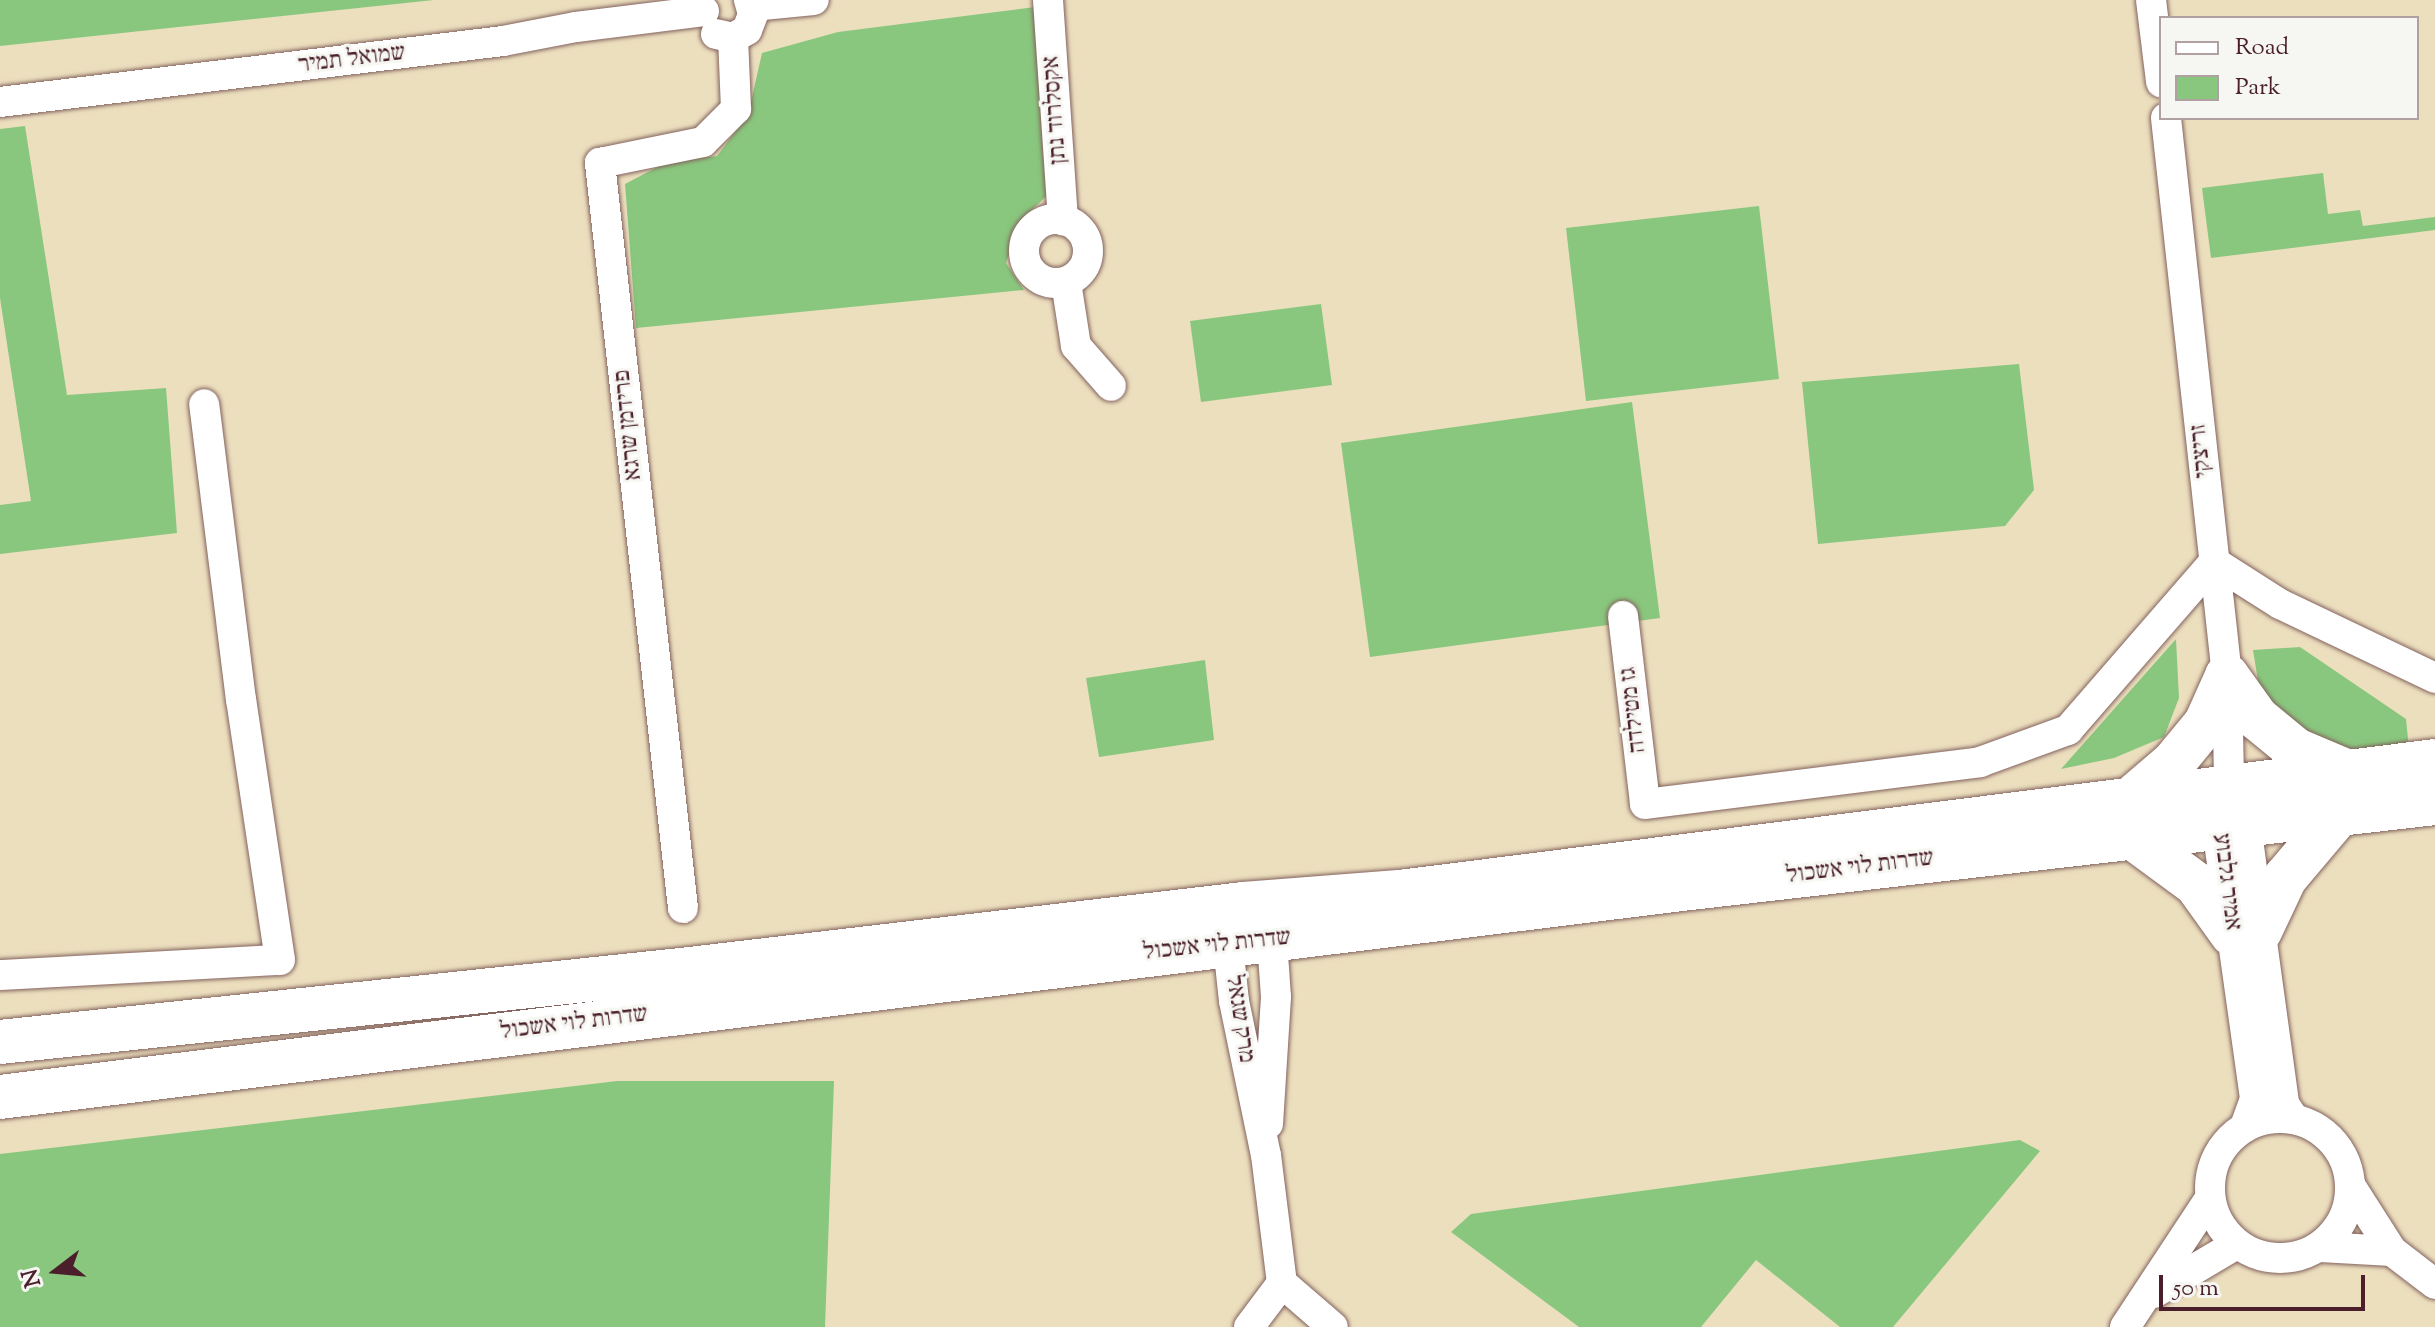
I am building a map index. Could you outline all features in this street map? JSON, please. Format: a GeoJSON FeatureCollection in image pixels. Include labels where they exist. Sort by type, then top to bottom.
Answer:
{"type":"FeatureCollection","features":[{"type":"Feature","properties":{"kind":"street"},"geometry":{"type":"LineString","coordinates":[[706,6],[712,31],[733,38],[747,30],[751,3],[814,0]]}},
{"type":"Feature","properties":{"kind":"street","name":"אקסלרוד נתן"},"geometry":{"type":"LineString","coordinates":[[1048,0],[1063,220]]}},
{"type":"Feature","properties":{"kind":"street"},"geometry":{"type":"LineString","coordinates":[[2151,0],[2159,66]]}},
{"type":"Feature","properties":{"kind":"street","name":"שמואל תמיר"},"geometry":{"type":"LineString","coordinates":[[0,102],[503,41],[706,6]]}},
{"type":"Feature","properties":{"kind":"street","name":"פרידמן שרגא"},"geometry":{"type":"LineString","coordinates":[[683,908],[600,163],[703,142],[736,109],[733,38]]}},
{"type":"Feature","properties":{"kind":"street","name":"זריצקי"},"geometry":{"type":"LineString","coordinates":[[2166,120],[2227,676],[2229,785]]}},
{"type":"Feature","properties":{"kind":"street"},"geometry":{"type":"LineString","coordinates":[[1063,220],[1081,231],[1088,250],[1083,270],[1066,282],[1045,282],[1028,269],[1024,247],[1027,237],[1042,222],[1063,220]]}},
{"type":"Feature","properties":{"kind":"street"},"geometry":{"type":"LineString","coordinates":[[1066,282],[1076,346],[1111,386]]}},
{"type":"Feature","properties":{"kind":"street"},"geometry":{"type":"LineString","coordinates":[[0,975],[280,960],[241,700],[204,404]]}},
{"type":"Feature","properties":{"kind":"street"},"geometry":{"type":"LineString","coordinates":[[2214,562],[2280,604],[2435,678]]}},
{"type":"Feature","properties":{"kind":"street","name":"גז מטילדה"},"geometry":{"type":"LineString","coordinates":[[1623,616],[1645,804],[1980,762],[2068,730],[2214,562]]}},
{"type":"Feature","properties":{"kind":"street"},"geometry":{"type":"LineString","coordinates":[[2227,676],[2257,718],[2345,794],[2246,933],[2132,818],[2206,723],[2227,676]]}},
{"type":"Feature","properties":{"kind":"street","name":"שדרות לוי אשכול"},"geometry":{"type":"LineString","coordinates":[[0,1042],[690,969],[1243,904],[1400,892],[2132,818],[2231,826],[2345,794],[2435,761]]}},
{"type":"Feature","properties":{"kind":"street","name":"שדרות לוי אשכול"},"geometry":{"type":"LineString","coordinates":[[0,1097],[1272,940],[2132,818],[2229,785],[2435,803]]}},
{"type":"Feature","properties":{"kind":"street","name":"אמיר גלבוע"},"geometry":{"type":"LineString","coordinates":[[2229,785],[2231,826],[2246,933],[2284,1104],[2294,1119]]}},
{"type":"Feature","properties":{"kind":"street"},"geometry":{"type":"LineString","coordinates":[[1243,904],[1272,940]]}},
{"type":"Feature","properties":{"kind":"street","name":"מרק שגאל"},"geometry":{"type":"LineString","coordinates":[[1243,904],[1228,945],[1242,1053],[1266,1155],[1282,1283]]}},
{"type":"Feature","properties":{"kind":"street","name":"אמיר גלבוע"},"geometry":{"type":"LineString","coordinates":[[2245,1127],[2255,1099],[2246,933]]}},
{"type":"Feature","properties":{"kind":"street","name":"מרק שגאל"},"geometry":{"type":"LineString","coordinates":[[1266,1155],[1275,1036],[1272,940]]}},
{"type":"Feature","properties":{"kind":"street"},"geometry":{"type":"LineString","coordinates":[[2350,1185],[2346,1213],[2320,1247],[2307,1254],[2281,1259],[2250,1252],[2237,1244],[2219,1224],[2210,1198],[2213,1165],[2221,1150],[2245,1127],[2277,1117],[2294,1119],[2322,1131],[2333,1142],[2342,1155],[2350,1185],[2392,1251],[2435,1284]]}},
{"type":"Feature","properties":{"kind":"street"},"geometry":{"type":"LineString","coordinates":[[2125,1327],[2149,1296],[2210,1198]]}},
{"type":"Feature","properties":{"kind":"street"},"geometry":{"type":"LineString","coordinates":[[2149,1296],[2237,1244]]}},
{"type":"Feature","properties":{"kind":"street"},"geometry":{"type":"LineString","coordinates":[[2320,1247],[2392,1251]]}},
{"type":"Feature","properties":{"kind":"street"},"geometry":{"type":"LineString","coordinates":[[1249,1327],[1282,1283],[1333,1327]]}},
{"type":"Feature","properties":{"kind":"green space"},"geometry":{"type":"Polygon","coordinates":[[[0,0],[434,0],[0,46],[0,0]]]}},
{"type":"Feature","properties":{"kind":"green space"},"geometry":{"type":"Polygon","coordinates":[[[1035,7],[1053,190],[1021,220],[1006,263],[1024,290],[636,328],[625,184],[665,163],[717,156],[748,115],[762,53],[838,32],[1035,7]]]}},
{"type":"Feature","properties":{"kind":"green space"},"geometry":{"type":"Polygon","coordinates":[[[25,126],[67,395],[166,388],[177,533],[0,554],[0,505],[31,501],[0,298],[0,129],[25,126]]]}},
{"type":"Feature","properties":{"kind":"green space"},"geometry":{"type":"Polygon","coordinates":[[[2323,173],[2328,214],[2360,210],[2363,226],[2435,217],[2435,230],[2211,258],[2202,188],[2323,173]]]}},
{"type":"Feature","properties":{"kind":"green space"},"geometry":{"type":"Polygon","coordinates":[[[1759,206],[1779,379],[1586,401],[1566,228],[1759,206]]]}},
{"type":"Feature","properties":{"kind":"green space"},"geometry":{"type":"Polygon","coordinates":[[[1321,304],[1332,385],[1201,402],[1190,321],[1321,304]]]}},
{"type":"Feature","properties":{"kind":"green space"},"geometry":{"type":"Polygon","coordinates":[[[2019,364],[2034,490],[2005,526],[1818,544],[1802,382],[2019,364]]]}},
{"type":"Feature","properties":{"kind":"green space"},"geometry":{"type":"Polygon","coordinates":[[[1632,402],[1660,618],[1370,657],[1341,443],[1632,402]]]}},
{"type":"Feature","properties":{"kind":"green space"},"geometry":{"type":"Polygon","coordinates":[[[2176,639],[2179,698],[2164,737],[2114,758],[2061,769],[2176,639]]]}},
{"type":"Feature","properties":{"kind":"green space"},"geometry":{"type":"Polygon","coordinates":[[[2300,647],[2406,719],[2409,749],[2334,751],[2261,700],[2253,650],[2300,647]]]}},
{"type":"Feature","properties":{"kind":"green space"},"geometry":{"type":"Polygon","coordinates":[[[1205,660],[1214,740],[1099,757],[1086,678],[1205,660]]]}},
{"type":"Feature","properties":{"kind":"green space"},"geometry":{"type":"Polygon","coordinates":[[[617,1081],[834,1081],[825,1327],[0,1327],[0,1154],[617,1081]]]}},
{"type":"Feature","properties":{"kind":"green space"},"geometry":{"type":"Polygon","coordinates":[[[2020,1140],[2040,1151],[1893,1327],[1840,1327],[1756,1260],[1701,1327],[1579,1327],[1451,1232],[1471,1214],[2020,1140]]]}}]}
